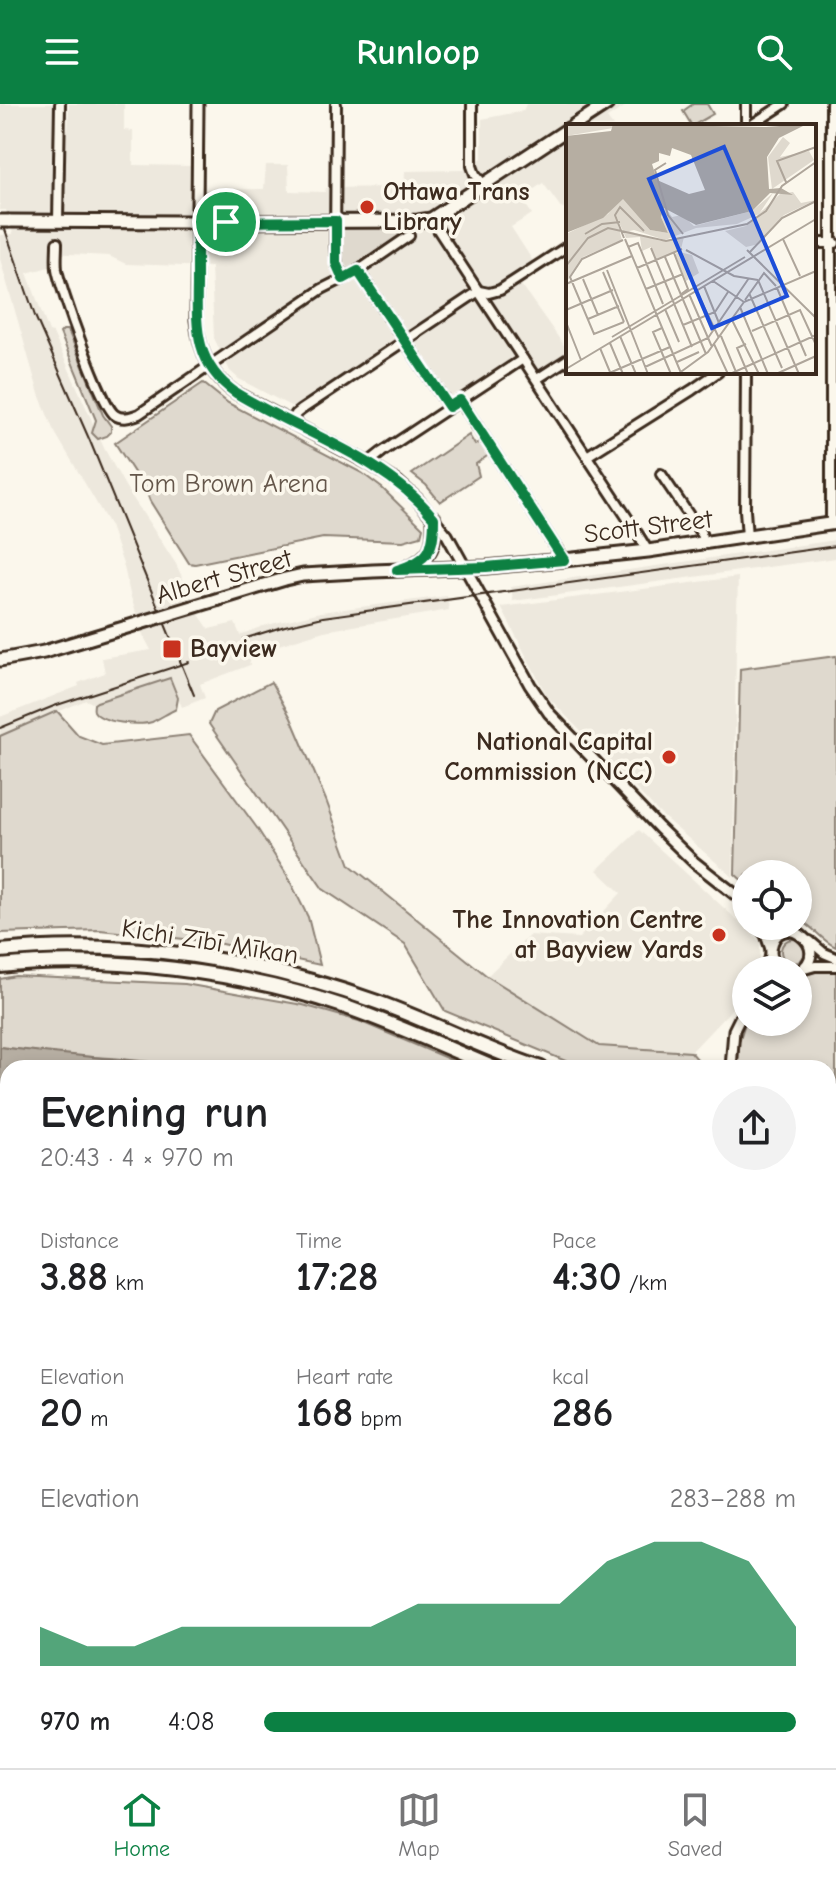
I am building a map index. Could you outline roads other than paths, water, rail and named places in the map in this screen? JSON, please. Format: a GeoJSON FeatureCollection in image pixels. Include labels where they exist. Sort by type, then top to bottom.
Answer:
{"type":"FeatureCollection","features":[{"type":"Feature","properties":{"kind":"highway","name":"Kichi Zībī Mīkan"},"geometry":{"type":"LineString","coordinates":[[0,951],[86,948],[163,953],[235,963],[309,980],[377,1002],[519,1060]]}},
{"type":"Feature","properties":{"kind":"highway","name":"Kichi Zībī Mīkan"},"geometry":{"type":"LineString","coordinates":[[0,966],[56,963],[140,966],[241,980],[374,1017],[476,1060]]}},
{"type":"Feature","properties":{"kind":"main road"},"geometry":{"type":"LineString","coordinates":[[576,124],[607,104]]}},
{"type":"Feature","properties":{"kind":"main road"},"geometry":{"type":"LineString","coordinates":[[5,221],[431,219],[566,130]]}},
{"type":"Feature","properties":{"kind":"main road"},"geometry":{"type":"LineString","coordinates":[[397,570],[417,563],[428,553],[433,542],[434,518]]}},
{"type":"Feature","properties":{"kind":"main road","name":"Scott Street"},"geometry":{"type":"LineString","coordinates":[[465,567],[648,551],[833,524]]}},
{"type":"Feature","properties":{"kind":"main road","name":"Albert Street"},"geometry":{"type":"LineString","coordinates":[[0,660],[44,652],[303,575],[465,567]]}},
{"type":"Feature","properties":{"kind":"street"},"geometry":{"type":"LineString","coordinates":[[58,221],[60,104]]}},
{"type":"Feature","properties":{"kind":"street"},"geometry":{"type":"LineString","coordinates":[[198,104],[196,320],[201,347],[209,365],[231,390],[368,463],[404,487],[447,535],[530,685],[549,713],[659,828],[732,894]]}},
{"type":"Feature","properties":{"kind":"street"},"geometry":{"type":"LineString","coordinates":[[336,104],[336,263],[343,279]]}},
{"type":"Feature","properties":{"kind":"street"},"geometry":{"type":"LineString","coordinates":[[472,104],[472,166],[484,185]]}},
{"type":"Feature","properties":{"kind":"street"},"geometry":{"type":"LineString","coordinates":[[746,104],[748,124]]}},
{"type":"Feature","properties":{"kind":"street"},"geometry":{"type":"LineString","coordinates":[[751,124],[784,104]]}},
{"type":"Feature","properties":{"kind":"street"},"geometry":{"type":"LineString","coordinates":[[831,104],[833,524]]}},
{"type":"Feature","properties":{"kind":"street"},"geometry":{"type":"LineString","coordinates":[[431,219],[648,551]]}},
{"type":"Feature","properties":{"kind":"street"},"geometry":{"type":"LineString","coordinates":[[57,243],[57,269],[98,386],[108,407],[122,417],[134,416],[322,289],[358,271],[409,236]]}},
{"type":"Feature","properties":{"kind":"street"},"geometry":{"type":"LineString","coordinates":[[291,423],[298,412],[479,291],[489,293],[500,290],[566,247]]}},
{"type":"Feature","properties":{"kind":"street"},"geometry":{"type":"LineString","coordinates":[[358,271],[449,407]]}},
{"type":"Feature","properties":{"kind":"street"},"geometry":{"type":"LineString","coordinates":[[368,463],[523,359]]}},
{"type":"Feature","properties":{"kind":"street"},"geometry":{"type":"LineString","coordinates":[[537,379],[566,360]]}},
{"type":"Feature","properties":{"kind":"street"},"geometry":{"type":"LineString","coordinates":[[587,456],[715,374]]}},
{"type":"Feature","properties":{"kind":"street"},"geometry":{"type":"LineString","coordinates":[[746,374],[747,537]]}},
{"type":"Feature","properties":{"kind":"street"},"geometry":{"type":"LineString","coordinates":[[460,400],[564,560]]}},
{"type":"Feature","properties":{"kind":"street"},"geometry":{"type":"LineString","coordinates":[[661,474],[701,533],[703,543]]}},
{"type":"Feature","properties":{"kind":"street"},"geometry":{"type":"LineString","coordinates":[[767,940],[773,956]]}},
{"type":"Feature","properties":{"kind":"street"},"geometry":{"type":"LineString","coordinates":[[770,956],[776,940]]}},
{"type":"Feature","properties":{"kind":"street"},"geometry":{"type":"LineString","coordinates":[[810,941],[836,958]]}},
{"type":"Feature","properties":{"kind":"street"},"geometry":{"type":"LineString","coordinates":[[810,941],[813,946],[812,959]]}},
{"type":"Feature","properties":{"kind":"street"},"geometry":{"type":"LineString","coordinates":[[812,967],[836,966]]}},
{"type":"Feature","properties":{"kind":"street"},"geometry":{"type":"LineString","coordinates":[[732,1060],[733,1036]]}},
{"type":"Feature","properties":{"kind":"tram line"},"geometry":{"type":"LineString","coordinates":[[0,215],[35,316],[194,695]]}},
{"type":"Feature","properties":{"kind":"tram line"},"geometry":{"type":"LineString","coordinates":[[243,639],[323,617],[836,546]]}},
{"type":"Feature","properties":{"kind":"tram line"},"geometry":{"type":"LineString","coordinates":[[0,728],[54,706],[189,662]]}},
{"type":"Feature","properties":{"kind":"place","name":"Ottawa Trans Library"},"geometry":{"type":"Point","coordinates":[367,207]}},
{"type":"Feature","properties":{"kind":"place","name":"Bayview"},"geometry":{"type":"Point","coordinates":[172,649]}},
{"type":"Feature","properties":{"kind":"place","name":"National Capital Commission (NCC)"},"geometry":{"type":"Point","coordinates":[669,757]}},
{"type":"Feature","properties":{"kind":"place","name":"The Innovation Centre at Bayview Yards"},"geometry":{"type":"Point","coordinates":[719,935]}},
{"type":"Feature","properties":{"kind":"park label","name":"Tom Brown Arena"},"geometry":{"type":"Point","coordinates":[229,484]}}]}
